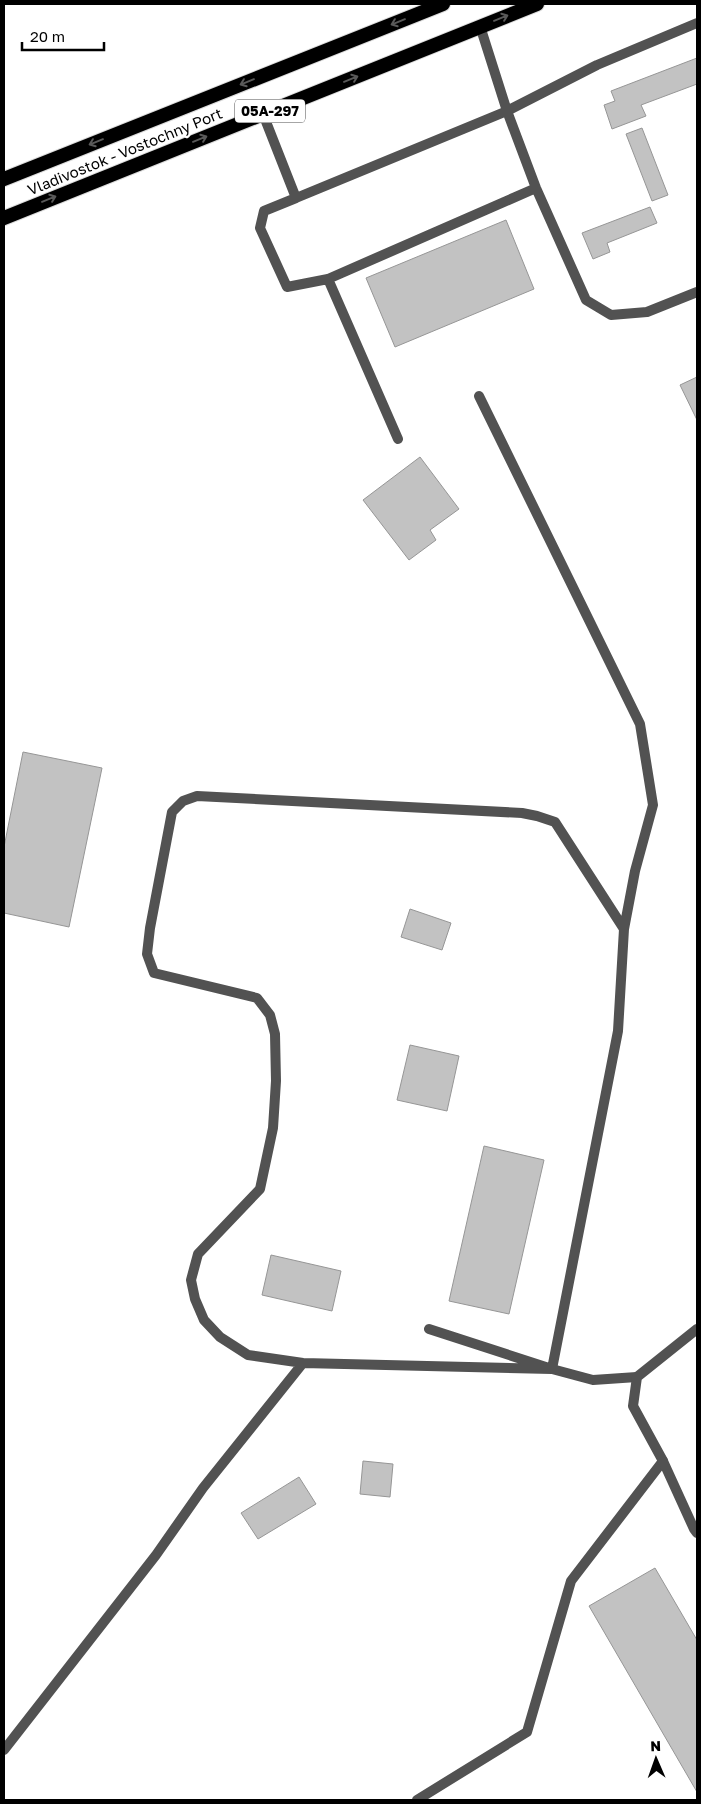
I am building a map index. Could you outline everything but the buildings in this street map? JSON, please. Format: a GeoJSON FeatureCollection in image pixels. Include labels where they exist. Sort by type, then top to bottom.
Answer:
{"type":"FeatureCollection","features":[{"type":"Feature","properties":{"kind":"highway","name":"Vladivostok - Vostochny Port"},"geometry":{"type":"LineString","coordinates":[[4,179],[443,4]]}},
{"type":"Feature","properties":{"kind":"highway","name":"Vladivostok - Vostochny Port"},"geometry":{"type":"LineString","coordinates":[[4,218],[537,4]]}},
{"type":"Feature","properties":{"kind":"street"},"geometry":{"type":"LineString","coordinates":[[536,188],[328,279],[287,287],[260,228],[264,211],[507,111],[596,65],[697,23]]}},
{"type":"Feature","properties":{"kind":"street"},"geometry":{"type":"LineString","coordinates":[[480,26],[507,111],[536,188],[586,300],[611,315],[646,312],[697,292]]}},
{"type":"Feature","properties":{"kind":"street"},"geometry":{"type":"LineString","coordinates":[[263,114],[296,198]]}},
{"type":"Feature","properties":{"kind":"street"},"geometry":{"type":"LineString","coordinates":[[328,279],[398,438]]}},
{"type":"Feature","properties":{"kind":"street"},"geometry":{"type":"LineString","coordinates":[[479,396],[640,724],[653,804],[635,871],[624,929],[618,1031],[552,1369]]}},
{"type":"Feature","properties":{"kind":"street"},"geometry":{"type":"LineString","coordinates":[[552,1369],[302,1363],[248,1355],[220,1337],[204,1320],[195,1299],[191,1280],[198,1254],[260,1189],[273,1128],[276,1081],[275,1034],[270,1015],[257,998],[154,973],[148,954],[150,928],[172,812],[183,801],[197,796],[522,813],[537,816],[554,822],[624,929]]}},
{"type":"Feature","properties":{"kind":"street"},"geometry":{"type":"LineString","coordinates":[[429,1328],[552,1369],[593,1380],[637,1377],[697,1329]]}},
{"type":"Feature","properties":{"kind":"street"},"geometry":{"type":"LineString","coordinates":[[4,1750],[156,1555],[203,1488],[302,1363]]}},
{"type":"Feature","properties":{"kind":"street"},"geometry":{"type":"LineString","coordinates":[[637,1377],[633,1406],[663,1461],[697,1533]]}},
{"type":"Feature","properties":{"kind":"street"},"geometry":{"type":"LineString","coordinates":[[417,1800],[527,1732],[571,1582],[663,1461]]}}]}
